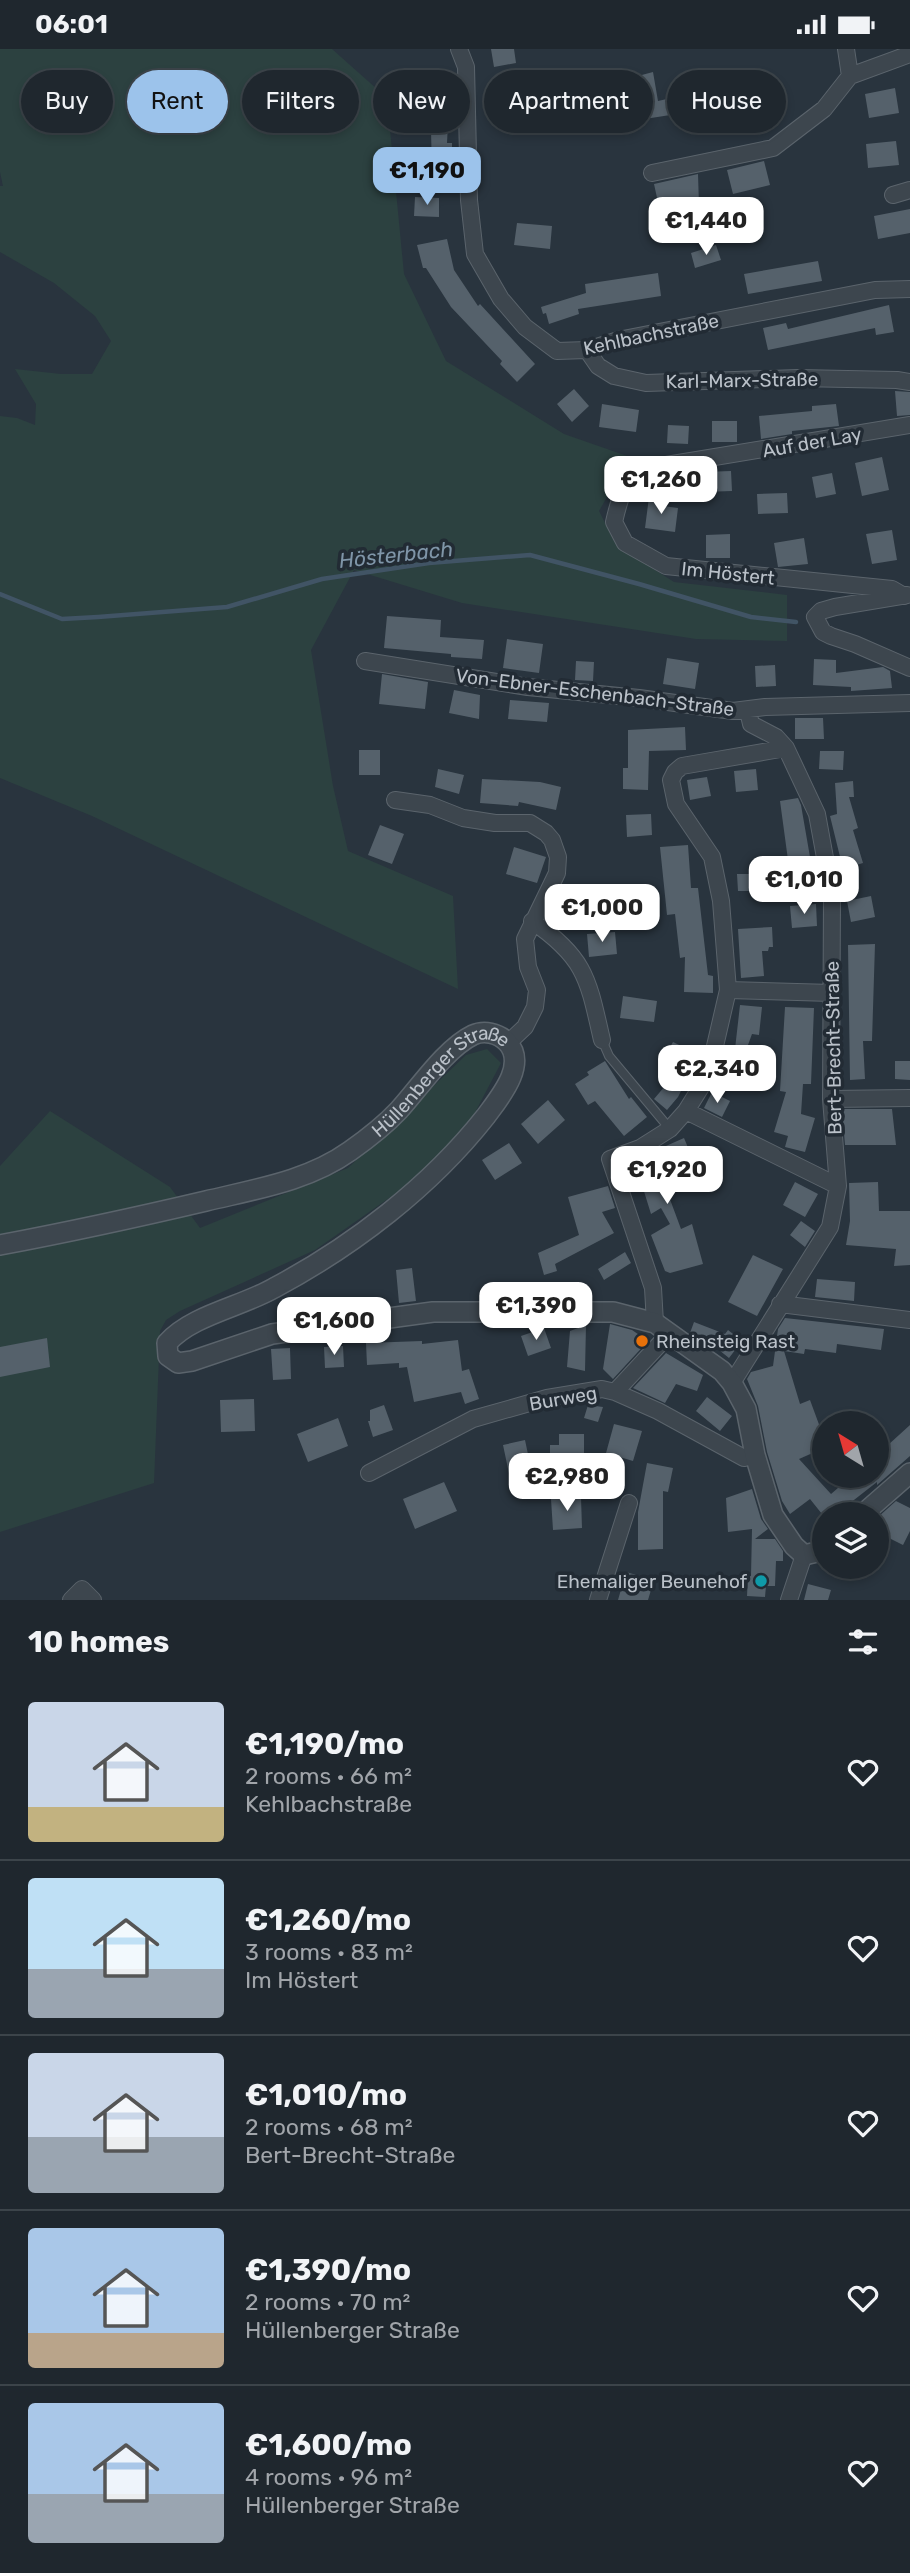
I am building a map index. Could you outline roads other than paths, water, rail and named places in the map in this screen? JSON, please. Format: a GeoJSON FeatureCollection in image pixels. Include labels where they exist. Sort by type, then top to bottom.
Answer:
{"type":"FeatureCollection","features":[{"type":"Feature","properties":{"kind":"street","name":"Kehlbachstraße"},"geometry":{"type":"LineString","coordinates":[[459,49],[466,67],[468,200],[475,254],[500,299],[525,327],[558,351],[587,350],[618,340],[875,290],[910,289]]}},
{"type":"Feature","properties":{"kind":"street"},"geometry":{"type":"LineString","coordinates":[[846,49],[850,76]]}},
{"type":"Feature","properties":{"kind":"street"},"geometry":{"type":"LineString","coordinates":[[652,173],[774,148],[824,109],[850,76],[910,54]]}},
{"type":"Feature","properties":{"kind":"street"},"geometry":{"type":"LineString","coordinates":[[893,195],[910,190]]}},
{"type":"Feature","properties":{"kind":"street","name":"Karl-Marx-Straße"},"geometry":{"type":"LineString","coordinates":[[587,350],[598,366],[614,376],[646,383],[799,378],[910,382]]}},
{"type":"Feature","properties":{"kind":"street","name":"Auf der Lay"},"geometry":{"type":"LineString","coordinates":[[632,475],[642,469],[910,425]]}},
{"type":"Feature","properties":{"kind":"street","name":"Im Höstert"},"geometry":{"type":"LineString","coordinates":[[632,475],[620,496],[614,522],[625,543],[666,566],[892,589],[907,595]]}},
{"type":"Feature","properties":{"kind":"street"},"geometry":{"type":"LineString","coordinates":[[907,595],[835,607],[821,611],[815,617],[823,632],[910,668]]}},
{"type":"Feature","properties":{"kind":"street","name":"Von-Ebner-Eschenbach-Straße"},"geometry":{"type":"LineString","coordinates":[[365,661],[528,687],[748,711],[765,707],[910,703]]}},
{"type":"Feature","properties":{"kind":"street","name":"Bert-Brecht-Straße"},"geometry":{"type":"LineString","coordinates":[[732,1383],[830,1227],[838,1186],[831,1099],[832,896],[817,814],[786,748],[776,737],[751,724],[748,711]]}},
{"type":"Feature","properties":{"kind":"street"},"geometry":{"type":"LineString","coordinates":[[615,1392],[662,1329],[653,1288],[610,1159],[640,1148],[670,1129],[686,1111],[701,1087],[712,1059],[728,990],[721,901],[712,857],[676,804],[671,780],[682,766],[786,748]]}},
{"type":"Feature","properties":{"kind":"street"},"geometry":{"type":"LineString","coordinates":[[396,800],[430,805],[463,818],[530,823],[552,840],[558,857],[557,873],[524,939],[525,953],[537,990],[535,1007],[525,1027],[508,1043]]}},
{"type":"Feature","properties":{"kind":"street"},"geometry":{"type":"LineString","coordinates":[[531,921],[574,956],[589,984],[601,1040]]}},
{"type":"Feature","properties":{"kind":"street"},"geometry":{"type":"LineString","coordinates":[[728,990],[832,993]]}},
{"type":"Feature","properties":{"kind":"street","name":"Hüllenberger Straße"},"geometry":{"type":"LineString","coordinates":[[0,1245],[103,1225],[280,1183],[313,1172],[348,1153],[372,1135],[397,1112],[451,1052],[471,1036],[490,1033],[508,1043],[515,1060],[513,1072],[507,1086],[485,1116],[442,1165],[352,1240],[274,1289],[179,1330],[167,1343],[168,1356],[178,1363],[192,1361],[272,1333],[433,1312],[613,1312],[662,1329],[722,1371],[732,1383],[746,1409],[755,1455],[773,1515],[803,1555]]}},
{"type":"Feature","properties":{"kind":"street"},"geometry":{"type":"LineString","coordinates":[[831,1099],[910,1098]]}},
{"type":"Feature","properties":{"kind":"street"},"geometry":{"type":"LineString","coordinates":[[686,1111],[838,1186]]}},
{"type":"Feature","properties":{"kind":"street"},"geometry":{"type":"LineString","coordinates":[[780,1304],[910,1320]]}},
{"type":"Feature","properties":{"kind":"street","name":"Burweg"},"geometry":{"type":"LineString","coordinates":[[369,1473],[473,1419],[547,1398],[602,1389],[658,1411],[744,1458],[755,1455]]}},
{"type":"Feature","properties":{"kind":"street"},"geometry":{"type":"LineString","coordinates":[[877,1502],[910,1473]]}},
{"type":"Feature","properties":{"kind":"street"},"geometry":{"type":"LineString","coordinates":[[598,1600],[629,1503]]}},
{"type":"Feature","properties":{"kind":"street"},"geometry":{"type":"LineString","coordinates":[[789,1600],[803,1555],[812,1553]]}},
{"type":"Feature","properties":{"kind":"lane"},"geometry":{"type":"LineString","coordinates":[[601,1040],[609,1056],[670,1129]]}},
{"type":"Feature","properties":{"kind":"waterway","name":"Hösterbach"},"geometry":{"type":"LineString","coordinates":[[0,594],[62,619],[98,617],[227,607],[322,579],[429,563],[530,555],[751,617],[796,622]]}},
{"type":"Feature","properties":{"kind":"place","name":"Rheinsteig Rast"},"geometry":{"type":"Point","coordinates":[642,1341]}},
{"type":"Feature","properties":{"kind":"place","name":"Ehemaliger Beunehof"},"geometry":{"type":"Point","coordinates":[761,1581]}}]}
